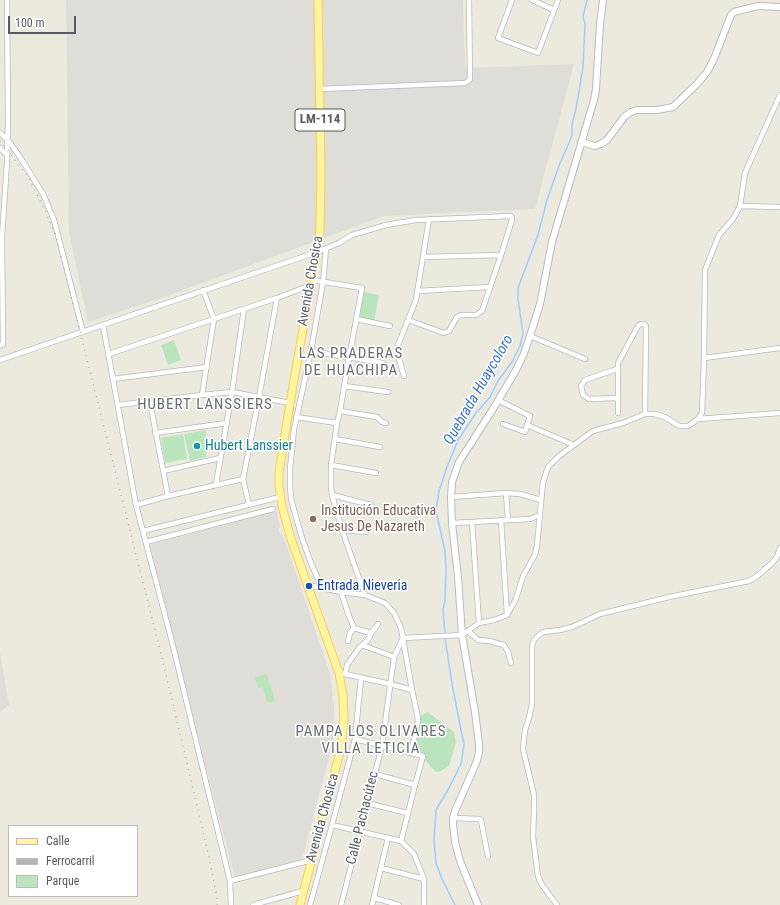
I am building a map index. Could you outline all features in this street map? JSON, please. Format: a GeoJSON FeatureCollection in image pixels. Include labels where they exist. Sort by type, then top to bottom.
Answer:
{"type":"FeatureCollection","features":[{"type":"Feature","properties":{"kind":"main road","name":"Avenida Chosica"},"geometry":{"type":"LineString","coordinates":[[300,905],[341,748],[344,719],[343,695],[339,673],[284,516],[280,497],[279,472],[320,229],[321,176],[318,0]]}},
{"type":"Feature","properties":{"kind":"main road"},"geometry":{"type":"LineString","coordinates":[[478,905],[460,861],[455,842],[453,818],[477,761],[479,744],[462,635],[450,496],[452,482],[459,462],[524,356],[540,304],[552,242],[594,100],[600,24],[604,0]]}},
{"type":"Feature","properties":{"kind":"main road"},"geometry":{"type":"LineString","coordinates":[[581,142],[594,146],[601,144],[607,140],[624,118],[631,112],[637,110],[657,110],[673,107],[707,72],[714,59],[731,15],[734,12],[758,6],[780,7]]}},
{"type":"Feature","properties":{"kind":"street"},"geometry":{"type":"LineString","coordinates":[[0,346],[3,344],[1,252],[8,140],[7,0]]}},
{"type":"Feature","properties":{"kind":"street"},"geometry":{"type":"LineString","coordinates":[[320,89],[468,82],[470,79],[469,0]]}},
{"type":"Feature","properties":{"kind":"street"},"geometry":{"type":"LineString","coordinates":[[512,0],[498,38],[538,53],[558,0]]}},
{"type":"Feature","properties":{"kind":"street"},"geometry":{"type":"LineString","coordinates":[[532,0],[554,10]]}},
{"type":"Feature","properties":{"kind":"street"},"geometry":{"type":"LineString","coordinates":[[403,638],[462,635],[479,622],[494,620],[507,615],[516,599],[523,576],[535,555],[543,482],[548,467],[559,456],[592,431],[623,423],[645,414],[655,414],[665,417],[679,426],[688,426],[698,419],[702,413],[705,270],[719,235],[733,219],[740,206],[745,173],[780,94]]}},
{"type":"Feature","properties":{"kind":"street"},"geometry":{"type":"LineString","coordinates":[[0,133],[8,140],[20,157],[43,194],[54,220],[84,332]]}},
{"type":"Feature","properties":{"kind":"street"},"geometry":{"type":"LineString","coordinates":[[0,148],[7,155]]}},
{"type":"Feature","properties":{"kind":"street"},"geometry":{"type":"LineString","coordinates":[[740,206],[780,207]]}},
{"type":"Feature","properties":{"kind":"street"},"geometry":{"type":"LineString","coordinates":[[0,360],[326,248],[339,243],[352,235],[386,225],[416,220],[510,216],[512,218],[482,311],[476,315],[461,315],[457,317],[449,331],[444,333],[408,320]]}},
{"type":"Feature","properties":{"kind":"street"},"geometry":{"type":"LineString","coordinates":[[404,376],[399,359],[398,345],[416,300],[430,220]]}},
{"type":"Feature","properties":{"kind":"street"},"geometry":{"type":"LineString","coordinates":[[322,588],[302,538],[291,499],[290,469],[296,417],[311,351],[323,282],[326,248]]}},
{"type":"Feature","properties":{"kind":"street"},"geometry":{"type":"LineString","coordinates":[[423,256],[501,255]]}},
{"type":"Feature","properties":{"kind":"street"},"geometry":{"type":"LineString","coordinates":[[109,354],[277,298],[312,283],[323,282],[362,288],[337,422],[330,466],[330,486],[342,530],[365,594]]}},
{"type":"Feature","properties":{"kind":"street"},"geometry":{"type":"LineString","coordinates":[[418,291],[490,287]]}},
{"type":"Feature","properties":{"kind":"street"},"geometry":{"type":"LineString","coordinates":[[202,395],[214,319],[203,290]]}},
{"type":"Feature","properties":{"kind":"street"},"geometry":{"type":"LineString","coordinates":[[249,505],[243,479],[277,298]]}},
{"type":"Feature","properties":{"kind":"street"},"geometry":{"type":"LineString","coordinates":[[216,484],[232,392],[244,309]]}},
{"type":"Feature","properties":{"kind":"street"},"geometry":{"type":"LineString","coordinates":[[356,320],[390,326]]}},
{"type":"Feature","properties":{"kind":"street"},"geometry":{"type":"LineString","coordinates":[[618,414],[618,363],[638,326],[644,324],[646,326],[645,414]]}},
{"type":"Feature","properties":{"kind":"street"},"geometry":{"type":"LineString","coordinates":[[103,325],[136,505],[171,638],[230,881],[231,905]]}},
{"type":"Feature","properties":{"kind":"street"},"geometry":{"type":"LineString","coordinates":[[530,336],[585,359]]}},
{"type":"Feature","properties":{"kind":"street"},"geometry":{"type":"LineString","coordinates":[[704,358],[780,348]]}},
{"type":"Feature","properties":{"kind":"street"},"geometry":{"type":"LineString","coordinates":[[311,351],[383,363]]}},
{"type":"Feature","properties":{"kind":"street"},"geometry":{"type":"LineString","coordinates":[[0,355],[16,354]]}},
{"type":"Feature","properties":{"kind":"street"},"geometry":{"type":"LineString","coordinates":[[113,379],[207,367]]}},
{"type":"Feature","properties":{"kind":"street"},"geometry":{"type":"LineString","coordinates":[[617,369],[585,380],[582,383],[582,386],[583,395],[589,399],[618,398]]}},
{"type":"Feature","properties":{"kind":"street"},"geometry":{"type":"LineString","coordinates":[[344,386],[388,392]]}},
{"type":"Feature","properties":{"kind":"street"},"geometry":{"type":"LineString","coordinates":[[118,405],[232,392],[290,403]]}},
{"type":"Feature","properties":{"kind":"street"},"geometry":{"type":"LineString","coordinates":[[498,400],[530,416],[525,432],[503,424]]}},
{"type":"Feature","properties":{"kind":"street"},"geometry":{"type":"LineString","coordinates":[[150,402],[168,496]]}},
{"type":"Feature","properties":{"kind":"street"},"geometry":{"type":"LineString","coordinates":[[340,411],[377,417],[382,422],[386,423]]}},
{"type":"Feature","properties":{"kind":"street"},"geometry":{"type":"LineString","coordinates":[[698,419],[780,413]]}},
{"type":"Feature","properties":{"kind":"street"},"geometry":{"type":"LineString","coordinates":[[296,417],[337,422]]}},
{"type":"Feature","properties":{"kind":"street"},"geometry":{"type":"LineString","coordinates":[[155,433],[227,423]]}},
{"type":"Feature","properties":{"kind":"street"},"geometry":{"type":"LineString","coordinates":[[527,425],[574,446]]}},
{"type":"Feature","properties":{"kind":"street"},"geometry":{"type":"LineString","coordinates":[[335,439],[380,447]]}},
{"type":"Feature","properties":{"kind":"street"},"geometry":{"type":"LineString","coordinates":[[163,471],[220,458]]}},
{"type":"Feature","properties":{"kind":"street"},"geometry":{"type":"LineString","coordinates":[[330,466],[376,473]]}},
{"type":"Feature","properties":{"kind":"street"},"geometry":{"type":"LineString","coordinates":[[136,505],[216,484],[243,479]]}},
{"type":"Feature","properties":{"kind":"street"},"geometry":{"type":"LineString","coordinates":[[506,493],[508,520]]}},
{"type":"Feature","properties":{"kind":"street"},"geometry":{"type":"LineString","coordinates":[[450,496],[506,493],[520,494],[541,500]]}},
{"type":"Feature","properties":{"kind":"street"},"geometry":{"type":"LineString","coordinates":[[332,495],[371,505]]}},
{"type":"Feature","properties":{"kind":"street"},"geometry":{"type":"LineString","coordinates":[[142,531],[280,497]]}},
{"type":"Feature","properties":{"kind":"street"},"geometry":{"type":"LineString","coordinates":[[146,542],[273,509]]}},
{"type":"Feature","properties":{"kind":"street"},"geometry":{"type":"LineString","coordinates":[[452,523],[530,519],[540,516]]}},
{"type":"Feature","properties":{"kind":"street"},"geometry":{"type":"LineString","coordinates":[[500,520],[507,615]]}},
{"type":"Feature","properties":{"kind":"street"},"geometry":{"type":"LineString","coordinates":[[472,522],[479,622]]}},
{"type":"Feature","properties":{"kind":"street"},"geometry":{"type":"LineString","coordinates":[[342,530],[366,532]]}},
{"type":"Feature","properties":{"kind":"street"},"geometry":{"type":"LineString","coordinates":[[557,905],[542,885],[538,876],[533,837],[534,795],[523,749],[525,730],[532,704],[532,646],[534,640],[543,632],[572,627],[600,614],[669,597],[749,581],[772,563],[777,557],[780,548]]}},
{"type":"Feature","properties":{"kind":"street"},"geometry":{"type":"LineString","coordinates":[[308,585],[341,592],[365,594],[385,604],[394,613],[401,628],[412,690],[418,714],[418,721],[411,753]]}},
{"type":"Feature","properties":{"kind":"street"},"geometry":{"type":"LineString","coordinates":[[341,592],[354,628]]}},
{"type":"Feature","properties":{"kind":"street"},"geometry":{"type":"LineString","coordinates":[[378,624],[368,640],[362,644],[347,665],[345,674],[412,690]]}},
{"type":"Feature","properties":{"kind":"street"},"geometry":{"type":"LineString","coordinates":[[354,628],[371,633]]}},
{"type":"Feature","properties":{"kind":"street"},"geometry":{"type":"LineString","coordinates":[[348,641],[350,633],[354,628]]}},
{"type":"Feature","properties":{"kind":"street"},"geometry":{"type":"LineString","coordinates":[[468,631],[478,640],[504,645],[511,663]]}},
{"type":"Feature","properties":{"kind":"street","name":"Calle Pachacútec"},"geometry":{"type":"LineString","coordinates":[[341,905],[382,746],[394,657],[403,638]]}},
{"type":"Feature","properties":{"kind":"street"},"geometry":{"type":"LineString","coordinates":[[362,644],[394,657]]}},
{"type":"Feature","properties":{"kind":"street"},"geometry":{"type":"LineString","coordinates":[[310,905],[355,739],[362,678]]}},
{"type":"Feature","properties":{"kind":"street"},"geometry":{"type":"LineString","coordinates":[[355,739],[423,756],[407,813],[401,841]]}},
{"type":"Feature","properties":{"kind":"street"},"geometry":{"type":"LineString","coordinates":[[375,774],[415,785]]}},
{"type":"Feature","properties":{"kind":"street"},"geometry":{"type":"LineString","coordinates":[[367,803],[407,813]]}},
{"type":"Feature","properties":{"kind":"street"},"geometry":{"type":"LineString","coordinates":[[453,818],[481,820],[488,858]]}},
{"type":"Feature","properties":{"kind":"street"},"geometry":{"type":"LineString","coordinates":[[332,825],[401,841],[414,854],[424,879],[424,905]]}},
{"type":"Feature","properties":{"kind":"street"},"geometry":{"type":"LineString","coordinates":[[372,905],[388,838]]}},
{"type":"Feature","properties":{"kind":"street"},"geometry":{"type":"LineString","coordinates":[[230,881],[312,860]]}},
{"type":"Feature","properties":{"kind":"street"},"geometry":{"type":"LineString","coordinates":[[381,868],[424,879]]}},
{"type":"Feature","properties":{"kind":"street"},"geometry":{"type":"LineString","coordinates":[[253,905],[303,891]]}},
{"type":"Feature","properties":{"kind":"street"},"geometry":{"type":"LineString","coordinates":[[374,898],[399,905]]}},
{"type":"Feature","properties":{"kind":"shaded area"},"geometry":{"type":"Polygon","coordinates":[[[66,0],[463,0],[465,68],[574,64],[535,209],[384,216],[164,297],[88,322],[69,233],[66,0]]]}},
{"type":"Feature","properties":{"kind":"shaded area"},"geometry":{"type":"Polygon","coordinates":[[[276,511],[281,528],[278,529],[283,535],[330,674],[334,707],[333,743],[302,859],[235,878],[182,676],[150,545],[276,511]]]}},
{"type":"Feature","properties":{"kind":"shaded area"},"geometry":{"type":"Polygon","coordinates":[[[0,652],[9,705],[0,712],[0,652]]]}},
{"type":"Feature","properties":{"kind":"green space"},"geometry":{"type":"Polygon","coordinates":[[[363,292],[379,295],[374,321],[357,318],[363,292]]]}},
{"type":"Feature","properties":{"kind":"green space"},"geometry":{"type":"Polygon","coordinates":[[[174,340],[181,360],[168,365],[161,345],[174,340]]]}},
{"type":"Feature","properties":{"kind":"green space"},"geometry":{"type":"Polygon","coordinates":[[[206,430],[206,457],[190,461],[184,434],[206,430]]]}},
{"type":"Feature","properties":{"kind":"green space"},"geometry":{"type":"Polygon","coordinates":[[[183,434],[187,459],[165,463],[161,438],[183,434]]]}},
{"type":"Feature","properties":{"kind":"green space"},"geometry":{"type":"Polygon","coordinates":[[[267,674],[275,701],[267,703],[263,687],[258,688],[255,677],[267,674]]]}},
{"type":"Feature","properties":{"kind":"green space"},"geometry":{"type":"Polygon","coordinates":[[[428,712],[454,732],[456,742],[449,766],[439,772],[435,771],[415,750],[420,716],[428,712]]]}},
{"type":"Feature","properties":{"kind":"waterway","name":"Quebrada Huaycoloro"},"geometry":{"type":"LineString","coordinates":[[445,634],[443,610],[445,600],[445,551],[436,511],[439,491],[458,440],[476,413],[490,397],[498,381],[512,362],[520,346],[523,333],[518,300],[518,288],[538,235],[547,200],[560,163],[572,135],[572,124],[583,67],[585,24],[583,17],[587,0]]}},
{"type":"Feature","properties":{"kind":"waterway","name":"Quebrada Huaycoloro"},"geometry":{"type":"LineString","coordinates":[[445,638],[464,745],[461,764],[436,810],[434,841],[436,863],[455,905]]}},
{"type":"Feature","properties":{"kind":"railway"},"geometry":{"type":"LineString","coordinates":[[0,141],[28,177],[56,236],[164,666],[207,848],[217,897],[217,905]]}},
{"type":"Feature","properties":{"kind":"place","name":"Hubert Lanssier"},"geometry":{"type":"Point","coordinates":[197,446]}},
{"type":"Feature","properties":{"kind":"place","name":"Institución Educativa Jesus De Nazareth"},"geometry":{"type":"Point","coordinates":[313,519]}},
{"type":"Feature","properties":{"kind":"place","name":"Entrada Nieveria"},"geometry":{"type":"Point","coordinates":[309,586]}},
{"type":"Feature","properties":{"kind":"district","name":"LAS PRADERAS DE HUACHIPA"},"geometry":{"type":"Point","coordinates":[351,362]}},
{"type":"Feature","properties":{"kind":"district","name":"HUBERT LANSSIERS"},"geometry":{"type":"Point","coordinates":[205,405]}},
{"type":"Feature","properties":{"kind":"district","name":"PAMPA LOS OLIVARES VILLA LETICIA"},"geometry":{"type":"Point","coordinates":[371,740]}}]}
